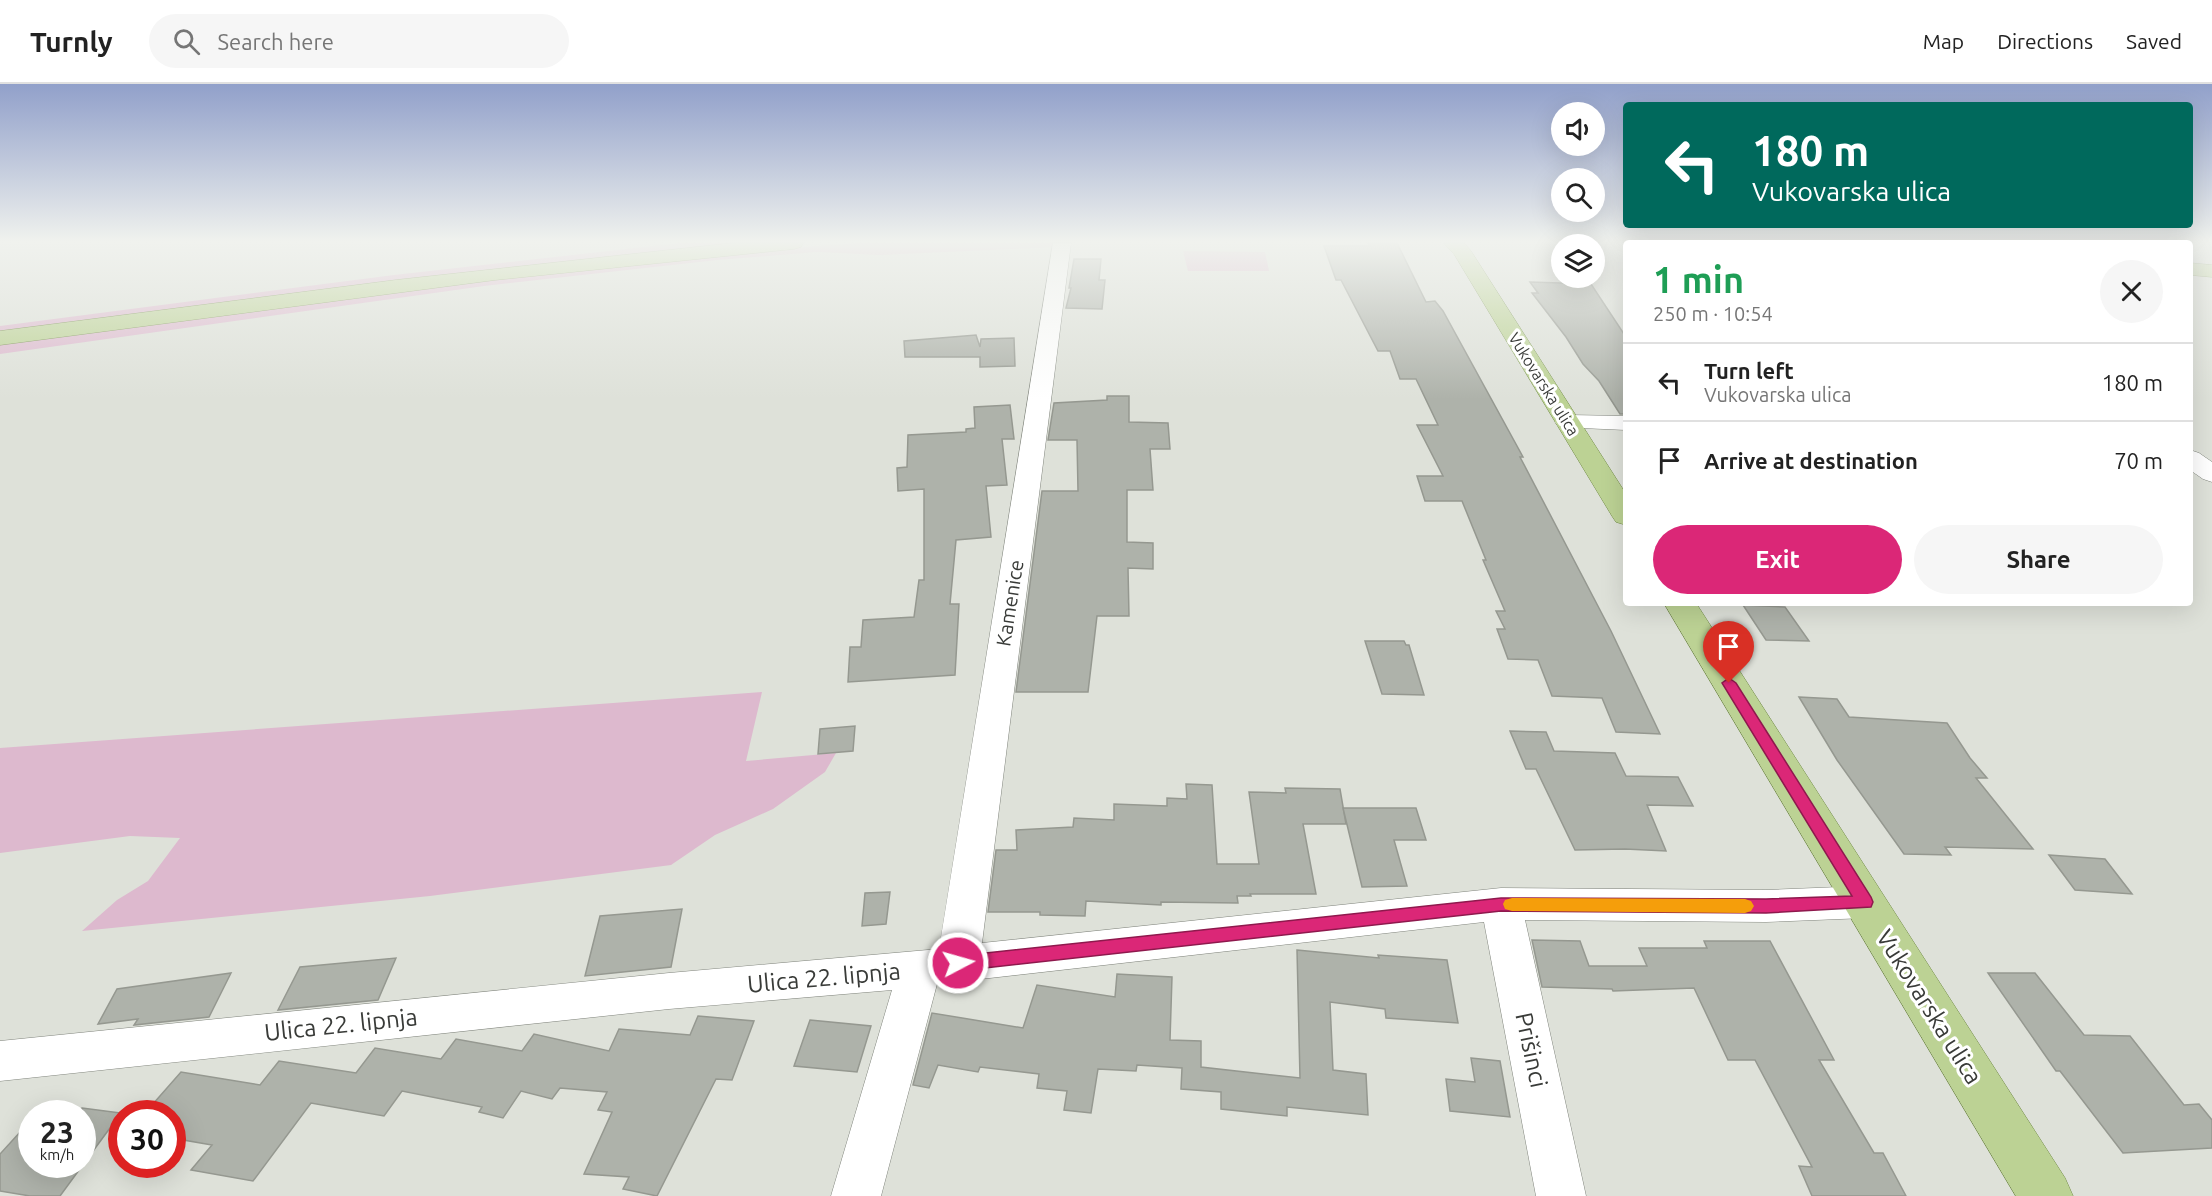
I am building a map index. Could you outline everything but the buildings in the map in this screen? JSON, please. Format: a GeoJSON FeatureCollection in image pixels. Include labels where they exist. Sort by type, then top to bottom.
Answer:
{"type":"FeatureCollection","features":[{"type":"Feature","properties":{"kind":"main road"},"geometry":{"type":"LineString","coordinates":[[0,338],[330,295]]}},
{"type":"Feature","properties":{"kind":"main road","name":"Vukovarska ulica"},"geometry":{"type":"LineString","coordinates":[[1489,295],[1623,511]]}},
{"type":"Feature","properties":{"kind":"main road","name":"Vukovarska ulica"},"geometry":{"type":"LineString","coordinates":[[1682,606],[2046,1196]]}},
{"type":"Feature","properties":{"kind":"street","name":"Kamenice"},"geometry":{"type":"LineString","coordinates":[[856,1196],[938,966],[979,797],[1027,496],[1055,295]]}},
{"type":"Feature","properties":{"kind":"street"},"geometry":{"type":"LineString","coordinates":[[1568,422],[1623,423]]}},
{"type":"Feature","properties":{"kind":"street"},"geometry":{"type":"LineString","coordinates":[[2193,460],[2212,474]]}},
{"type":"Feature","properties":{"kind":"street","name":"Ulica 22. lipnja"},"geometry":{"type":"LineString","coordinates":[[0,1061],[669,991],[938,966],[1501,904],[1766,906],[1864,902]]}},
{"type":"Feature","properties":{"kind":"street","name":"Prišinci"},"geometry":{"type":"LineString","coordinates":[[1501,904],[1561,1196]]}},
{"type":"Feature","properties":{"kind":"shaded area"},"geometry":{"type":"Polygon","coordinates":[[[240,295],[335,295],[0,335],[0,326],[240,295]]]}},
{"type":"Feature","properties":{"kind":"shaded area"},"geometry":{"type":"Polygon","coordinates":[[[363,295],[421,295],[0,354],[0,343],[363,295]]]}},
{"type":"Feature","properties":{"kind":"shaded area"},"geometry":{"type":"Polygon","coordinates":[[[762,692],[746,761],[836,753],[825,772],[773,809],[715,835],[671,865],[430,896],[82,931],[117,900],[148,881],[180,838],[130,836],[0,853],[0,748],[762,692]]]}},
{"type":"Feature","properties":{"kind":"slow traffic"},"geometry":{"type":"LineString","coordinates":[[1512,904],[1745,906]]}},
{"type":"Feature","properties":{"kind":"route"},"geometry":{"type":"LineString","coordinates":[[958,963],[1501,904],[1800,906],[1864,902],[1729,683]]}}]}
